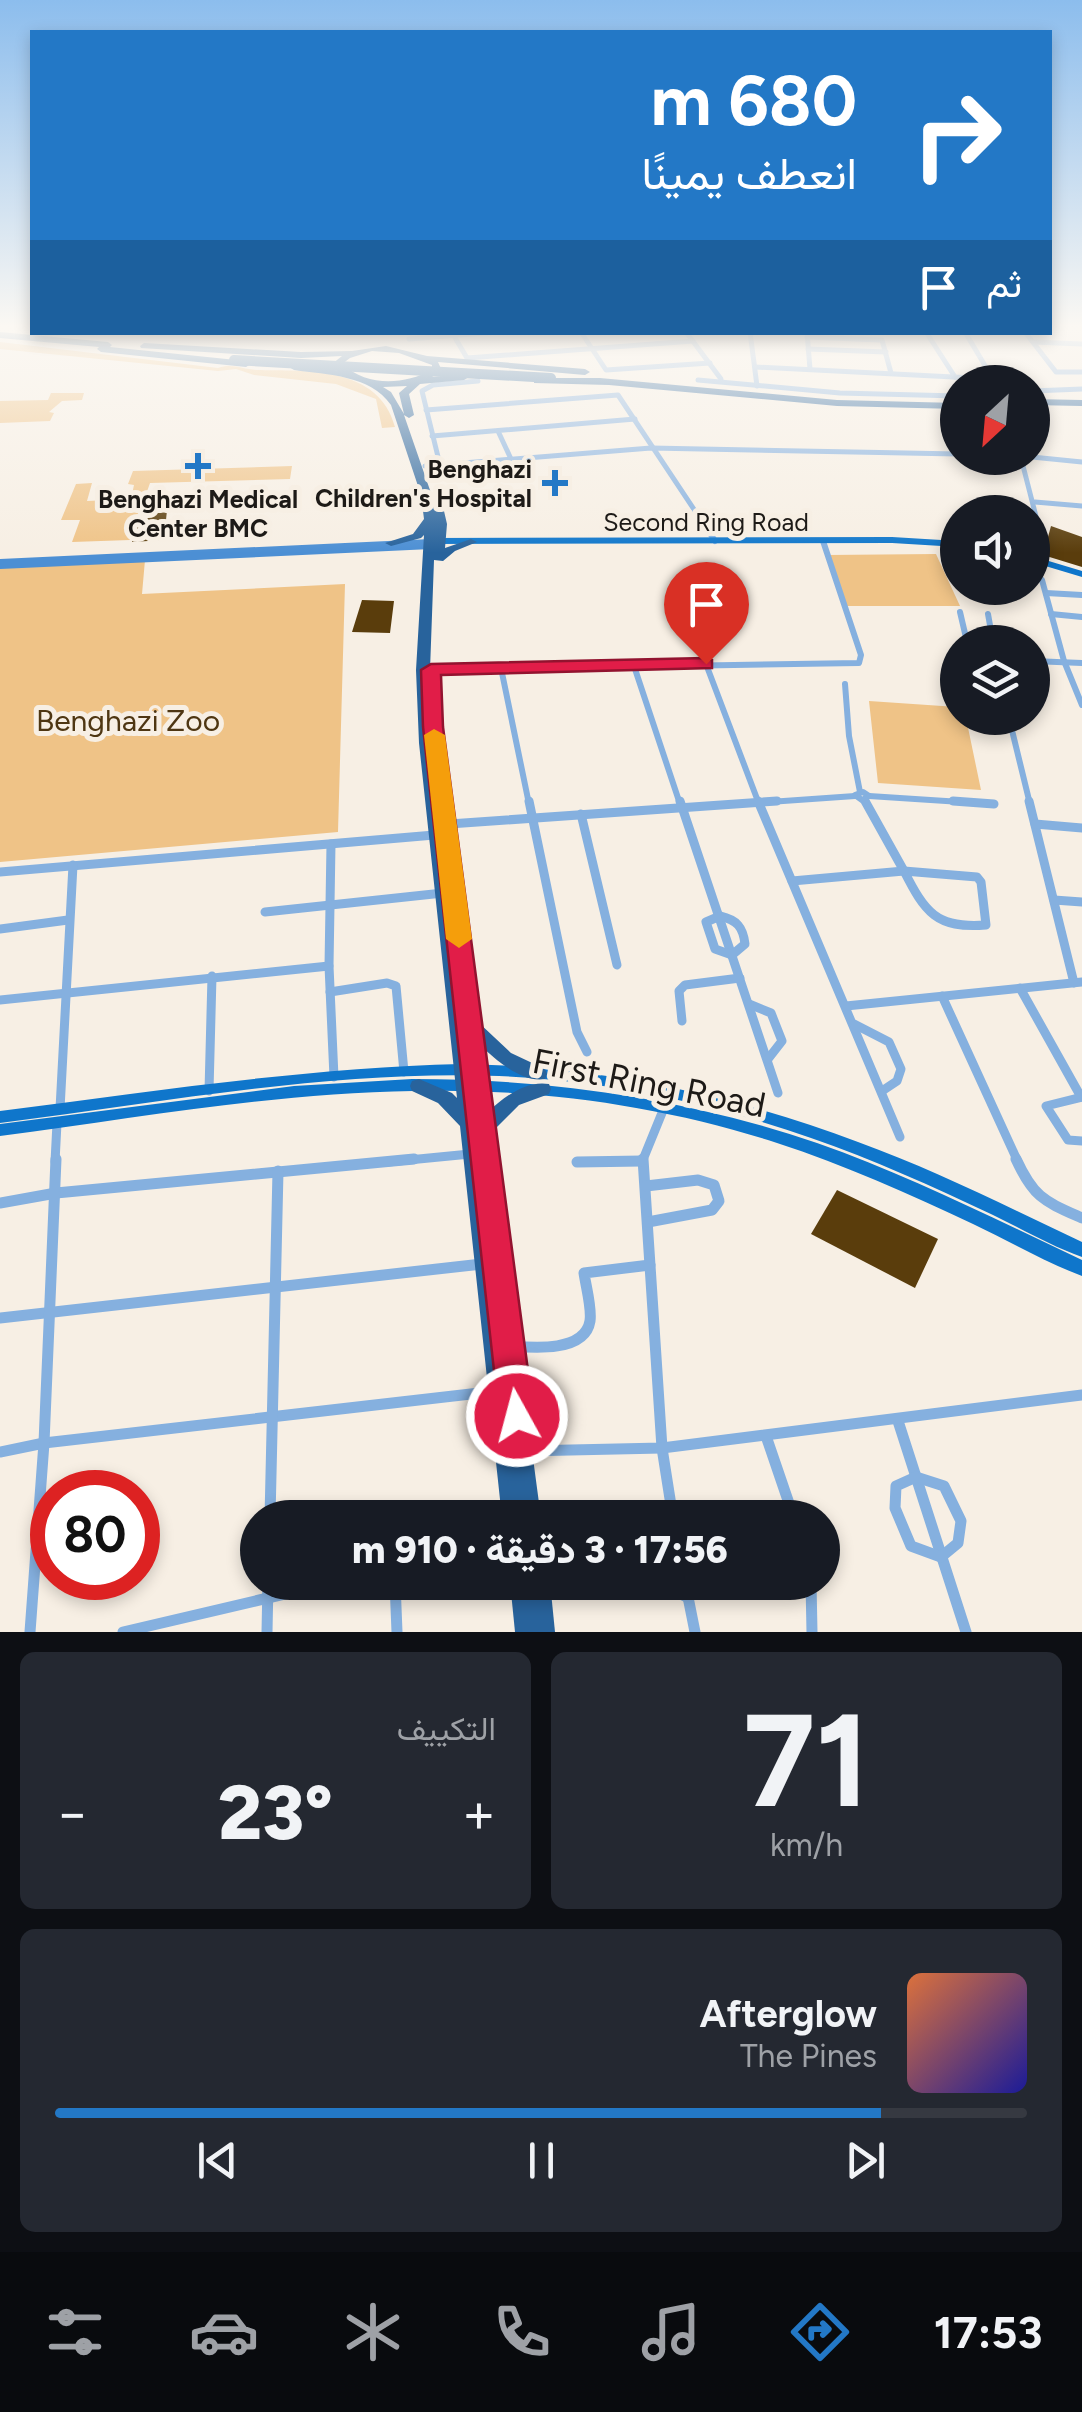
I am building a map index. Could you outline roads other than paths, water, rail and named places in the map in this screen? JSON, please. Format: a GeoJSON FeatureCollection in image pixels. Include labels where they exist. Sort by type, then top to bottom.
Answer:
{"type":"FeatureCollection","features":[{"type":"Feature","properties":{"kind":"highway"},"geometry":{"type":"LineString","coordinates":[[393,401],[435,521],[471,542]]}},
{"type":"Feature","properties":{"kind":"highway"},"geometry":{"type":"LineString","coordinates":[[404,401],[425,466],[439,542],[434,560],[424,690],[440,829],[470,1026],[470,1078]]}},
{"type":"Feature","properties":{"kind":"highway"},"geometry":{"type":"LineString","coordinates":[[826,401],[938,401]]}},
{"type":"Feature","properties":{"kind":"highway"},"geometry":{"type":"LineString","coordinates":[[1050,405],[1082,405]]}},
{"type":"Feature","properties":{"kind":"highway"},"geometry":{"type":"LineString","coordinates":[[391,544],[417,536],[435,521]]}},
{"type":"Feature","properties":{"kind":"highway"},"geometry":{"type":"LineString","coordinates":[[434,560],[471,542]]}},
{"type":"Feature","properties":{"kind":"highway"},"geometry":{"type":"LineString","coordinates":[[391,544],[434,560]]}},
{"type":"Feature","properties":{"kind":"highway"},"geometry":{"type":"LineString","coordinates":[[434,560],[431,670],[443,893],[527,1500]]}},
{"type":"Feature","properties":{"kind":"highway"},"geometry":{"type":"LineString","coordinates":[[470,1026],[505,1058],[540,1082],[499,1108],[476,1129],[474,1153],[512,1500]]}},
{"type":"Feature","properties":{"kind":"highway"},"geometry":{"type":"LineString","coordinates":[[412,1079],[455,1106],[476,1129]]}},
{"type":"Feature","properties":{"kind":"highway"},"geometry":{"type":"LineString","coordinates":[[528,1632],[529,1600]]}},
{"type":"Feature","properties":{"kind":"highway"},"geometry":{"type":"LineString","coordinates":[[534,1600],[542,1632]]}},
{"type":"Feature","properties":{"kind":"main road","name":"Second Ring Road"},"geometry":{"type":"LineString","coordinates":[[439,542],[940,544]]}},
{"type":"Feature","properties":{"kind":"main road"},"geometry":{"type":"LineString","coordinates":[[0,562],[439,542]]}},
{"type":"Feature","properties":{"kind":"main road"},"geometry":{"type":"LineString","coordinates":[[1050,564],[1082,574]]}},
{"type":"Feature","properties":{"kind":"main road","name":"First Ring Road"},"geometry":{"type":"LineString","coordinates":[[0,1130],[58,1116],[209,1091],[334,1077],[540,1082],[720,1105],[830,1137],[1082,1250]]}},
{"type":"Feature","properties":{"kind":"main road","name":"First Ring Road"},"geometry":{"type":"LineString","coordinates":[[0,1117],[58,1116],[258,1098],[412,1079]]}},
{"type":"Feature","properties":{"kind":"main road","name":"First Ring Road"},"geometry":{"type":"LineString","coordinates":[[540,1082],[664,1108],[826,1153],[1082,1268]]}},
{"type":"Feature","properties":{"kind":"street"},"geometry":{"type":"LineString","coordinates":[[424,401],[440,465]]}},
{"type":"Feature","properties":{"kind":"street"},"geometry":{"type":"LineString","coordinates":[[426,410],[537,401]]}},
{"type":"Feature","properties":{"kind":"street"},"geometry":{"type":"LineString","coordinates":[[620,401],[715,541]]}},
{"type":"Feature","properties":{"kind":"street"},"geometry":{"type":"LineString","coordinates":[[432,436],[636,420]]}},
{"type":"Feature","properties":{"kind":"street"},"geometry":{"type":"LineString","coordinates":[[498,431],[511,459]]}},
{"type":"Feature","properties":{"kind":"street"},"geometry":{"type":"LineString","coordinates":[[425,466],[651,448],[940,454]]}},
{"type":"Feature","properties":{"kind":"street"},"geometry":{"type":"LineString","coordinates":[[1050,459],[1082,462]]}},
{"type":"Feature","properties":{"kind":"street"},"geometry":{"type":"LineString","coordinates":[[1050,503],[1082,506]]}},
{"type":"Feature","properties":{"kind":"street"},"geometry":{"type":"LineString","coordinates":[[431,670],[859,663],[860,655],[823,541]]}},
{"type":"Feature","properties":{"kind":"street"},"geometry":{"type":"LineString","coordinates":[[1050,593],[1082,595]]}},
{"type":"Feature","properties":{"kind":"street"},"geometry":{"type":"LineString","coordinates":[[1049,605],[1064,661],[1082,705]]}},
{"type":"Feature","properties":{"kind":"street"},"geometry":{"type":"LineString","coordinates":[[960,612],[963,625]]}},
{"type":"Feature","properties":{"kind":"street"},"geometry":{"type":"LineString","coordinates":[[988,614],[990,625]]}},
{"type":"Feature","properties":{"kind":"street"},"geometry":{"type":"LineString","coordinates":[[1051,614],[1082,616]]}},
{"type":"Feature","properties":{"kind":"street"},"geometry":{"type":"LineString","coordinates":[[1050,661],[1082,662]]}},
{"type":"Feature","properties":{"kind":"street"},"geometry":{"type":"LineString","coordinates":[[706,664],[758,801],[900,1136]]}},
{"type":"Feature","properties":{"kind":"street"},"geometry":{"type":"LineString","coordinates":[[634,666],[778,1093]]}},
{"type":"Feature","properties":{"kind":"street"},"geometry":{"type":"LineString","coordinates":[[501,668],[577,1032],[588,1052]]}},
{"type":"Feature","properties":{"kind":"street"},"geometry":{"type":"LineString","coordinates":[[792,881],[904,871],[979,878],[986,925],[938,921],[904,871],[862,796],[845,684]]}},
{"type":"Feature","properties":{"kind":"street"},"geometry":{"type":"LineString","coordinates":[[846,1006],[1078,982],[1014,735]]}},
{"type":"Feature","properties":{"kind":"street"},"geometry":{"type":"LineString","coordinates":[[0,872],[331,844],[533,818],[758,801],[862,796],[994,804]]}},
{"type":"Feature","properties":{"kind":"street"},"geometry":{"type":"LineString","coordinates":[[581,814],[617,965]]}},
{"type":"Feature","properties":{"kind":"street"},"geometry":{"type":"LineString","coordinates":[[1035,824],[1082,828]]}},
{"type":"Feature","properties":{"kind":"street"},"geometry":{"type":"LineString","coordinates":[[331,844],[334,1077]]}},
{"type":"Feature","properties":{"kind":"street"},"geometry":{"type":"LineString","coordinates":[[30,1632],[44,1443],[72,866]]}},
{"type":"Feature","properties":{"kind":"street"},"geometry":{"type":"LineString","coordinates":[[265,912],[443,893]]}},
{"type":"Feature","properties":{"kind":"street"},"geometry":{"type":"LineString","coordinates":[[1054,900],[1082,902]]}},
{"type":"Feature","properties":{"kind":"street"},"geometry":{"type":"LineString","coordinates":[[720,916],[735,920],[743,930],[745,944],[732,955],[715,949],[706,922],[720,916]]}},
{"type":"Feature","properties":{"kind":"street"},"geometry":{"type":"LineString","coordinates":[[0,929],[68,920]]}},
{"type":"Feature","properties":{"kind":"street"},"geometry":{"type":"LineString","coordinates":[[0,1000],[330,966]]}},
{"type":"Feature","properties":{"kind":"street"},"geometry":{"type":"LineString","coordinates":[[209,1091],[212,976]]}},
{"type":"Feature","properties":{"kind":"street"},"geometry":{"type":"LineString","coordinates":[[682,1021],[679,992],[685,985],[740,978]]}},
{"type":"Feature","properties":{"kind":"street"},"geometry":{"type":"LineString","coordinates":[[330,992],[396,986],[412,1079]]}},
{"type":"Feature","properties":{"kind":"street"},"geometry":{"type":"LineString","coordinates":[[1020,988],[1082,1097],[1046,1106],[1068,1140],[1082,1141]]}},
{"type":"Feature","properties":{"kind":"street"},"geometry":{"type":"LineString","coordinates":[[942,996],[1030,1189],[1035,1196],[1082,1218]]}},
{"type":"Feature","properties":{"kind":"street"},"geometry":{"type":"LineString","coordinates":[[750,1004],[770,1013],[782,1042],[768,1059]]}},
{"type":"Feature","properties":{"kind":"street"},"geometry":{"type":"LineString","coordinates":[[854,1024],[889,1042],[901,1069],[897,1081],[882,1091]]}},
{"type":"Feature","properties":{"kind":"street"},"geometry":{"type":"LineString","coordinates":[[664,1108],[642,1161],[662,1448],[669,1500]]}},
{"type":"Feature","properties":{"kind":"street"},"geometry":{"type":"LineString","coordinates":[[0,1202],[56,1193],[474,1153]]}},
{"type":"Feature","properties":{"kind":"street"},"geometry":{"type":"LineString","coordinates":[[577,1162],[642,1161]]}},
{"type":"Feature","properties":{"kind":"street"},"geometry":{"type":"LineString","coordinates":[[271,1500],[278,1171]]}},
{"type":"Feature","properties":{"kind":"street"},"geometry":{"type":"LineString","coordinates":[[646,1186],[704,1182],[714,1185],[719,1202],[712,1210],[648,1222]]}},
{"type":"Feature","properties":{"kind":"street"},"geometry":{"type":"LineString","coordinates":[[0,1318],[487,1264]]}},
{"type":"Feature","properties":{"kind":"street"},"geometry":{"type":"LineString","coordinates":[[508,1346],[547,1349],[582,1336],[590,1322],[584,1273],[650,1265]]}},
{"type":"Feature","properties":{"kind":"street"},"geometry":{"type":"LineString","coordinates":[[0,1452],[44,1443],[501,1390]]}},
{"type":"Feature","properties":{"kind":"street"},"geometry":{"type":"LineString","coordinates":[[521,1451],[662,1448],[1082,1395]]}},
{"type":"Feature","properties":{"kind":"street"},"geometry":{"type":"LineString","coordinates":[[898,1420],[966,1632]]}},
{"type":"Feature","properties":{"kind":"street"},"geometry":{"type":"LineString","coordinates":[[766,1436],[788,1500]]}},
{"type":"Feature","properties":{"kind":"street"},"geometry":{"type":"LineString","coordinates":[[916,1477],[944,1486],[962,1521],[958,1543],[940,1558],[911,1546],[895,1508],[896,1486],[916,1477]]}},
{"type":"Feature","properties":{"kind":"street"},"geometry":{"type":"LineString","coordinates":[[123,1632],[264,1600]]}},
{"type":"Feature","properties":{"kind":"street"},"geometry":{"type":"LineString","coordinates":[[267,1632],[268,1600]]}},
{"type":"Feature","properties":{"kind":"street"},"geometry":{"type":"LineString","coordinates":[[396,1600],[397,1632]]}},
{"type":"Feature","properties":{"kind":"street"},"geometry":{"type":"LineString","coordinates":[[688,1600],[695,1632]]}},
{"type":"Feature","properties":{"kind":"street"},"geometry":{"type":"LineString","coordinates":[[811,1600],[812,1632]]}},
{"type":"Feature","properties":{"kind":"place","name":"Benghazi Medical Center BMC"},"geometry":{"type":"Point","coordinates":[198,466]}},
{"type":"Feature","properties":{"kind":"place","name":"Benghazi Children's Hospital"},"geometry":{"type":"Point","coordinates":[555,483]}},
{"type":"Feature","properties":{"kind":"park label","name":"Benghazi Zoo"},"geometry":{"type":"Point","coordinates":[128,721]}}]}
